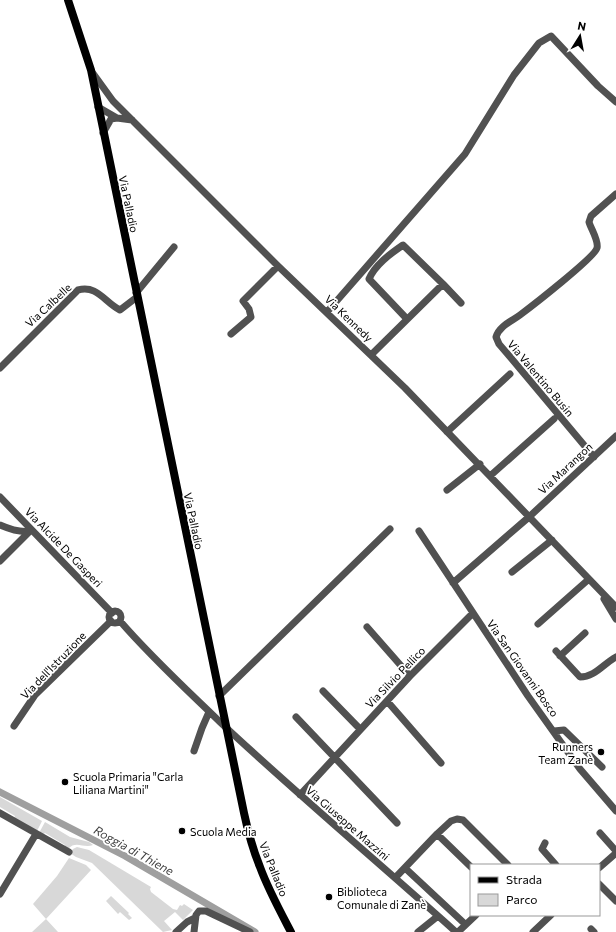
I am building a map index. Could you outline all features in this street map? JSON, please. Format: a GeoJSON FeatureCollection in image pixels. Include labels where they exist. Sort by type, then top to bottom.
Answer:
{"type":"FeatureCollection","features":[{"type":"Feature","properties":{"kind":"main road","name":"Via Palladio"},"geometry":{"type":"LineString","coordinates":[[68,0],[91,70],[219,696],[251,843],[269,890],[291,932]]}},
{"type":"Feature","properties":{"kind":"street"},"geometry":{"type":"LineString","coordinates":[[327,312],[465,154],[514,75],[539,43],[551,36],[598,86],[616,102]]}},
{"type":"Feature","properties":{"kind":"street","name":"Via Kennedy"},"geometry":{"type":"LineString","coordinates":[[91,70],[113,101],[278,266],[372,355],[480,464],[616,607]]}},
{"type":"Feature","properties":{"kind":"street"},"geometry":{"type":"LineString","coordinates":[[113,101],[104,101],[98,105],[118,118]]}},
{"type":"Feature","properties":{"kind":"street"},"geometry":{"type":"LineString","coordinates":[[103,133],[111,119],[118,118],[132,120]]}},
{"type":"Feature","properties":{"kind":"street","name":"Via Valentino Busin"},"geometry":{"type":"LineString","coordinates":[[594,456],[498,344],[496,337],[497,333],[507,323],[520,315],[580,267],[597,250],[598,244],[588,222],[591,216],[616,194]]}},
{"type":"Feature","properties":{"kind":"street"},"geometry":{"type":"LineString","coordinates":[[407,319],[369,279],[372,272],[392,252],[403,245],[461,303]]}},
{"type":"Feature","properties":{"kind":"street"},"geometry":{"type":"LineString","coordinates":[[137,295],[174,247]]}},
{"type":"Feature","properties":{"kind":"street"},"geometry":{"type":"LineString","coordinates":[[231,334],[251,317],[249,309],[243,300],[278,266]]}},
{"type":"Feature","properties":{"kind":"street"},"geometry":{"type":"LineString","coordinates":[[372,355],[443,284]]}},
{"type":"Feature","properties":{"kind":"street","name":"Via Calbelle"},"geometry":{"type":"LineString","coordinates":[[0,368],[78,290],[85,288],[93,289],[114,307],[120,310],[137,295]]}},
{"type":"Feature","properties":{"kind":"street"},"geometry":{"type":"LineString","coordinates":[[447,432],[510,374]]}},
{"type":"Feature","properties":{"kind":"street"},"geometry":{"type":"LineString","coordinates":[[490,476],[554,419]]}},
{"type":"Feature","properties":{"kind":"street","name":"Via Marangon"},"geometry":{"type":"LineString","coordinates":[[453,583],[529,517],[616,436]]}},
{"type":"Feature","properties":{"kind":"street"},"geometry":{"type":"LineString","coordinates":[[447,490],[480,464]]}},
{"type":"Feature","properties":{"kind":"street","name":"Via Alcide De Gasperi"},"geometry":{"type":"LineString","coordinates":[[0,497],[30,531],[112,613],[116,612],[120,614],[120,621],[164,669],[226,729]]}},
{"type":"Feature","properties":{"kind":"street"},"geometry":{"type":"LineString","coordinates":[[0,525],[18,531],[30,531]]}},
{"type":"Feature","properties":{"kind":"street"},"geometry":{"type":"LineString","coordinates":[[219,696],[390,529]]}},
{"type":"Feature","properties":{"kind":"street"},"geometry":{"type":"LineString","coordinates":[[0,561],[30,531]]}},
{"type":"Feature","properties":{"kind":"street","name":"Via San Giovanni Bosco"},"geometry":{"type":"LineString","coordinates":[[419,531],[528,696],[580,768],[616,811]]}},
{"type":"Feature","properties":{"kind":"street"},"geometry":{"type":"LineString","coordinates":[[512,572],[552,540]]}},
{"type":"Feature","properties":{"kind":"street","name":"Via Kennedy"},"geometry":{"type":"LineString","coordinates":[[591,580],[615,615]]}},
{"type":"Feature","properties":{"kind":"street"},"geometry":{"type":"LineString","coordinates":[[538,624],[591,580]]}},
{"type":"Feature","properties":{"kind":"street"},"geometry":{"type":"LineString","coordinates":[[112,613],[109,617],[111,621],[116,623],[120,621]]}},
{"type":"Feature","properties":{"kind":"street","name":"Via Silvio Pellico"},"geometry":{"type":"LineString","coordinates":[[300,795],[410,676],[473,613]]}},
{"type":"Feature","properties":{"kind":"street"},"geometry":{"type":"LineString","coordinates":[[615,615],[616,624]]}},
{"type":"Feature","properties":{"kind":"street","name":"Via dell'Istruzione"},"geometry":{"type":"LineString","coordinates":[[14,726],[35,695],[111,621]]}},
{"type":"Feature","properties":{"kind":"street"},"geometry":{"type":"LineString","coordinates":[[366,627],[410,676]]}},
{"type":"Feature","properties":{"kind":"street"},"geometry":{"type":"LineString","coordinates":[[585,633],[558,654],[580,678],[594,673],[616,657]]}},
{"type":"Feature","properties":{"kind":"street"},"geometry":{"type":"LineString","coordinates":[[323,691],[360,729]]}},
{"type":"Feature","properties":{"kind":"street"},"geometry":{"type":"LineString","coordinates":[[387,702],[441,764]]}},
{"type":"Feature","properties":{"kind":"street"},"geometry":{"type":"LineString","coordinates":[[194,751],[209,712]]}},
{"type":"Feature","properties":{"kind":"street"},"geometry":{"type":"LineString","coordinates":[[296,717],[335,756],[397,823]]}},
{"type":"Feature","properties":{"kind":"street","name":"Via Giuseppe Mazzini"},"geometry":{"type":"LineString","coordinates":[[226,729],[457,932]]}},
{"type":"Feature","properties":{"kind":"street"},"geometry":{"type":"LineString","coordinates":[[554,731],[564,730],[602,768]]}},
{"type":"Feature","properties":{"kind":"street"},"geometry":{"type":"LineString","coordinates":[[0,813],[69,852]]}},
{"type":"Feature","properties":{"kind":"street"},"geometry":{"type":"LineString","coordinates":[[395,878],[437,834],[451,821],[457,819],[463,820],[507,864]]}},
{"type":"Feature","properties":{"kind":"street"},"geometry":{"type":"LineString","coordinates":[[600,833],[616,852],[600,867]]}},
{"type":"Feature","properties":{"kind":"street"},"geometry":{"type":"LineString","coordinates":[[0,894],[36,834]]}},
{"type":"Feature","properties":{"kind":"street"},"geometry":{"type":"LineString","coordinates":[[437,834],[470,866]]}},
{"type":"Feature","properties":{"kind":"street"},"geometry":{"type":"LineString","coordinates":[[545,843],[542,849],[555,864]]}},
{"type":"Feature","properties":{"kind":"street"},"geometry":{"type":"LineString","coordinates":[[405,868],[465,924]]}},
{"type":"Feature","properties":{"kind":"street"},"geometry":{"type":"LineString","coordinates":[[600,885],[616,901]]}},
{"type":"Feature","properties":{"kind":"street"},"geometry":{"type":"LineString","coordinates":[[194,932],[195,918],[199,911],[206,911],[250,932]]}},
{"type":"Feature","properties":{"kind":"street"},"geometry":{"type":"LineString","coordinates":[[418,932],[438,916]]}},
{"type":"Feature","properties":{"kind":"street"},"geometry":{"type":"LineString","coordinates":[[457,932],[475,916]]}},
{"type":"Feature","properties":{"kind":"street"},"geometry":{"type":"LineString","coordinates":[[533,932],[550,916]]}},
{"type":"Feature","properties":{"kind":"street"},"geometry":{"type":"LineString","coordinates":[[176,932],[187,922],[195,918]]}},
{"type":"Feature","properties":{"kind":"green space"},"geometry":{"type":"Polygon","coordinates":[[[0,797],[42,821],[37,831],[14,818],[15,816],[0,807],[0,797]]]}},
{"type":"Feature","properties":{"kind":"green space"},"geometry":{"type":"Polygon","coordinates":[[[45,822],[70,837],[89,842],[93,845],[74,845],[68,849],[64,847],[65,845],[45,833],[43,835],[39,833],[45,822]]]}},
{"type":"Feature","properties":{"kind":"green space"},"geometry":{"type":"Polygon","coordinates":[[[77,847],[89,850],[151,887],[151,892],[173,909],[177,910],[180,905],[182,906],[184,904],[193,910],[183,920],[175,912],[164,921],[172,930],[163,932],[92,863],[70,853],[77,847]]]}},
{"type":"Feature","properties":{"kind":"green space"},"geometry":{"type":"Polygon","coordinates":[[[69,858],[86,865],[91,870],[46,919],[33,904],[57,876],[69,858]]]}},
{"type":"Feature","properties":{"kind":"green space"},"geometry":{"type":"Polygon","coordinates":[[[111,896],[129,913],[128,914],[132,918],[129,920],[120,912],[118,914],[106,901],[111,896]]]}},
{"type":"Feature","properties":{"kind":"green space"},"geometry":{"type":"Polygon","coordinates":[[[46,919],[58,932],[32,932],[46,919]]]}},
{"type":"Feature","properties":{"kind":"waterway","name":"Roggia di Thiene"},"geometry":{"type":"LineString","coordinates":[[0,792],[125,856],[255,932]]}},
{"type":"Feature","properties":{"kind":"place","name":"Runners Team Zanè"},"geometry":{"type":"Point","coordinates":[601,752]}},
{"type":"Feature","properties":{"kind":"place","name":"Scuola Primaria \"Carla Liliana Martini\""},"geometry":{"type":"Point","coordinates":[65,782]}},
{"type":"Feature","properties":{"kind":"place","name":"Scuola Media"},"geometry":{"type":"Point","coordinates":[182,831]}},
{"type":"Feature","properties":{"kind":"place","name":"Biblioteca Comunale di Zanè"},"geometry":{"type":"Point","coordinates":[329,897]}}]}
